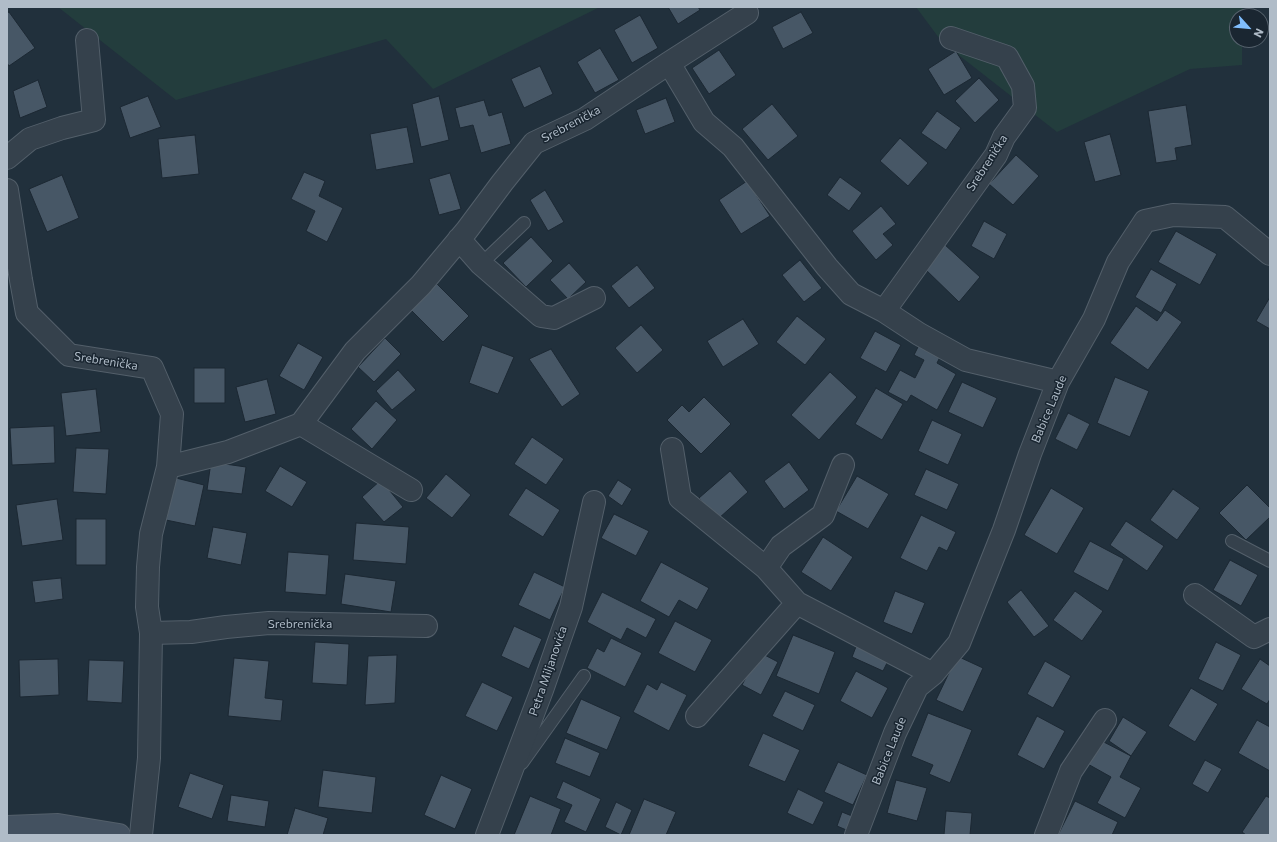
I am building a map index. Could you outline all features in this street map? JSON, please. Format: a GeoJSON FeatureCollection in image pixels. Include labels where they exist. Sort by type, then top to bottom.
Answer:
{"type":"FeatureCollection","features":[{"type":"Feature","properties":{"kind":"main road"},"geometry":{"type":"LineString","coordinates":[[7,827],[58,825],[119,835]]}},
{"type":"Feature","properties":{"kind":"street","name":"Srebrenička"},"geometry":{"type":"LineString","coordinates":[[301,424],[355,351],[421,285],[460,240],[534,143],[585,119],[747,13]]}},
{"type":"Feature","properties":{"kind":"street","name":"Srebrenička"},"geometry":{"type":"LineString","coordinates":[[884,311],[996,155],[1004,137],[1025,108],[1023,86],[1007,57],[951,38]]}},
{"type":"Feature","properties":{"kind":"street"},"geometry":{"type":"LineString","coordinates":[[7,158],[30,139],[62,128],[94,120],[87,40]]}},
{"type":"Feature","properties":{"kind":"street"},"geometry":{"type":"LineString","coordinates":[[669,63],[704,122],[733,147],[827,267],[851,294],[884,311],[919,334],[966,360],[1058,382]]}},
{"type":"Feature","properties":{"kind":"street","name":"Srebrenička"},"geometry":{"type":"LineString","coordinates":[[7,190],[27,313],[69,355],[152,368],[172,414],[168,467],[151,534],[147,607],[151,633],[149,758],[141,835]]}},
{"type":"Feature","properties":{"kind":"street","name":"Babice Laude"},"geometry":{"type":"LineString","coordinates":[[856,835],[894,732],[917,687],[933,674],[959,643],[1004,530],[1030,454],[1058,382],[1094,320],[1118,262],[1145,222],[1173,215],[1225,217],[1270,254]]}},
{"type":"Feature","properties":{"kind":"street"},"geometry":{"type":"LineString","coordinates":[[460,240],[481,264],[541,316],[554,318],[594,298]]}},
{"type":"Feature","properties":{"kind":"street"},"geometry":{"type":"LineString","coordinates":[[168,467],[228,452],[301,424],[411,490]]}},
{"type":"Feature","properties":{"kind":"street"},"geometry":{"type":"LineString","coordinates":[[672,449],[680,498],[766,568],[797,603],[933,674]]}},
{"type":"Feature","properties":{"kind":"street"},"geometry":{"type":"LineString","coordinates":[[766,568],[781,546],[823,515],[843,465]]}},
{"type":"Feature","properties":{"kind":"street","name":"Petra Miljanovića"},"geometry":{"type":"LineString","coordinates":[[487,835],[544,683],[570,606],[594,502]]}},
{"type":"Feature","properties":{"kind":"street"},"geometry":{"type":"LineString","coordinates":[[1195,595],[1254,637],[1270,629]]}},
{"type":"Feature","properties":{"kind":"street"},"geometry":{"type":"LineString","coordinates":[[697,716],[797,603]]}},
{"type":"Feature","properties":{"kind":"street","name":"Srebrenička"},"geometry":{"type":"LineString","coordinates":[[151,633],[192,632],[226,626],[269,623],[426,626]]}},
{"type":"Feature","properties":{"kind":"street"},"geometry":{"type":"LineString","coordinates":[[1046,835],[1071,771],[1104,720]]}},
{"type":"Feature","properties":{"kind":"lane"},"geometry":{"type":"LineString","coordinates":[[481,264],[524,223]]}},
{"type":"Feature","properties":{"kind":"lane"},"geometry":{"type":"LineString","coordinates":[[1232,541],[1270,561]]}},
{"type":"Feature","properties":{"kind":"lane"},"geometry":{"type":"LineString","coordinates":[[506,785],[584,676]]}},
{"type":"Feature","properties":{"kind":"green space"},"geometry":{"type":"Polygon","coordinates":[[[58,7],[600,7],[433,89],[386,39],[176,100],[58,7]]]}},
{"type":"Feature","properties":{"kind":"green space"},"geometry":{"type":"Polygon","coordinates":[[[916,7],[1243,7],[1229,8],[1229,48],[1242,48],[1242,65],[1190,69],[1057,132],[942,42],[916,7]]]}},
{"type":"Feature","properties":{"kind":"building"},"geometry":{"type":"Polygon","coordinates":[[[668,7],[698,7],[700,10],[678,24],[668,7]]]}},
{"type":"Feature","properties":{"kind":"building"},"geometry":{"type":"Polygon","coordinates":[[[9,12],[35,48],[9,66],[7,63],[7,13],[9,12]]]}},
{"type":"Feature","properties":{"kind":"building"},"geometry":{"type":"Polygon","coordinates":[[[801,12],[813,33],[783,49],[772,27],[801,12]]]}},
{"type":"Feature","properties":{"kind":"building"},"geometry":{"type":"Polygon","coordinates":[[[640,15],[658,48],[632,63],[614,30],[640,15]]]}},
{"type":"Feature","properties":{"kind":"building"},"geometry":{"type":"Polygon","coordinates":[[[600,48],[619,80],[595,93],[577,62],[600,48]]]}},
{"type":"Feature","properties":{"kind":"building"},"geometry":{"type":"Polygon","coordinates":[[[719,50],[736,75],[709,94],[692,68],[719,50]]]}},
{"type":"Feature","properties":{"kind":"building"},"geometry":{"type":"Polygon","coordinates":[[[956,51],[972,78],[944,95],[928,69],[956,51]]]}},
{"type":"Feature","properties":{"kind":"building"},"geometry":{"type":"Polygon","coordinates":[[[540,66],[553,94],[524,108],[511,79],[540,66]]]}},
{"type":"Feature","properties":{"kind":"building"},"geometry":{"type":"Polygon","coordinates":[[[979,78],[999,100],[975,123],[955,101],[979,78]]]}},
{"type":"Feature","properties":{"kind":"building"},"geometry":{"type":"Polygon","coordinates":[[[38,80],[47,107],[20,118],[13,91],[38,80]]]}},
{"type":"Feature","properties":{"kind":"building"},"geometry":{"type":"Polygon","coordinates":[[[148,96],[161,127],[130,138],[120,107],[148,96]]]}},
{"type":"Feature","properties":{"kind":"building"},"geometry":{"type":"Polygon","coordinates":[[[439,96],[449,140],[421,147],[412,104],[439,96]]]}},
{"type":"Feature","properties":{"kind":"building"},"geometry":{"type":"Polygon","coordinates":[[[666,98],[675,122],[645,134],[636,110],[666,98]]]}},
{"type":"Feature","properties":{"kind":"building"},"geometry":{"type":"Polygon","coordinates":[[[484,100],[489,116],[502,112],[511,144],[481,153],[473,125],[460,128],[455,108],[484,100]]]}},
{"type":"Feature","properties":{"kind":"building"},"geometry":{"type":"Polygon","coordinates":[[[772,104],[798,136],[768,160],[742,129],[772,104]]]}},
{"type":"Feature","properties":{"kind":"building"},"geometry":{"type":"Polygon","coordinates":[[[1186,105],[1192,145],[1175,148],[1177,160],[1156,163],[1148,111],[1186,105]]]}},
{"type":"Feature","properties":{"kind":"building"},"geometry":{"type":"Polygon","coordinates":[[[937,111],[961,128],[946,150],[921,133],[937,111]]]}},
{"type":"Feature","properties":{"kind":"building"},"geometry":{"type":"Polygon","coordinates":[[[407,127],[414,163],[376,170],[370,134],[407,127]]]}},
{"type":"Feature","properties":{"kind":"building"},"geometry":{"type":"Polygon","coordinates":[[[1110,134],[1121,175],[1095,182],[1084,142],[1110,134]]]}},
{"type":"Feature","properties":{"kind":"building"},"geometry":{"type":"Polygon","coordinates":[[[195,135],[199,174],[162,178],[158,139],[195,135]]]}},
{"type":"Feature","properties":{"kind":"building"},"geometry":{"type":"Polygon","coordinates":[[[900,138],[928,163],[908,186],[880,161],[900,138]]]}},
{"type":"Feature","properties":{"kind":"building"},"geometry":{"type":"Polygon","coordinates":[[[1016,155],[1039,176],[1013,205],[989,184],[1016,155]]]}},
{"type":"Feature","properties":{"kind":"building"},"geometry":{"type":"Polygon","coordinates":[[[304,172],[325,181],[319,196],[343,208],[327,242],[306,231],[315,211],[291,199],[304,172]]]}},
{"type":"Feature","properties":{"kind":"building"},"geometry":{"type":"Polygon","coordinates":[[[450,173],[461,209],[439,215],[429,179],[450,173]]]}},
{"type":"Feature","properties":{"kind":"building"},"geometry":{"type":"Polygon","coordinates":[[[62,175],[79,218],[47,232],[29,189],[62,175]]]}},
{"type":"Feature","properties":{"kind":"building"},"geometry":{"type":"Polygon","coordinates":[[[840,177],[862,193],[849,211],[827,195],[840,177]]]}},
{"type":"Feature","properties":{"kind":"building"},"geometry":{"type":"Polygon","coordinates":[[[747,181],[770,216],[741,234],[719,200],[747,181]]]}},
{"type":"Feature","properties":{"kind":"building"},"geometry":{"type":"Polygon","coordinates":[[[545,190],[564,222],[548,231],[530,200],[545,190]]]}},
{"type":"Feature","properties":{"kind":"building"},"geometry":{"type":"Polygon","coordinates":[[[881,206],[896,224],[883,234],[893,245],[876,260],[852,231],[881,206]]]}},
{"type":"Feature","properties":{"kind":"building"},"geometry":{"type":"Polygon","coordinates":[[[984,221],[1007,234],[994,259],[971,246],[984,221]]]}},
{"type":"Feature","properties":{"kind":"building"},"geometry":{"type":"Polygon","coordinates":[[[1176,231],[1217,254],[1200,285],[1158,262],[1176,231]]]}},
{"type":"Feature","properties":{"kind":"building"},"geometry":{"type":"Polygon","coordinates":[[[531,237],[553,261],[526,287],[503,263],[531,237]]]}},
{"type":"Feature","properties":{"kind":"building"},"geometry":{"type":"Polygon","coordinates":[[[944,244],[980,277],[959,302],[924,268],[944,244]]]}},
{"type":"Feature","properties":{"kind":"building"},"geometry":{"type":"Polygon","coordinates":[[[800,260],[822,288],[804,302],[782,275],[800,260]]]}},
{"type":"Feature","properties":{"kind":"building"},"geometry":{"type":"Polygon","coordinates":[[[569,263],[586,282],[568,299],[550,280],[569,263]]]}},
{"type":"Feature","properties":{"kind":"building"},"geometry":{"type":"Polygon","coordinates":[[[637,265],[655,288],[629,308],[611,286],[637,265]]]}},
{"type":"Feature","properties":{"kind":"building"},"geometry":{"type":"Polygon","coordinates":[[[1151,269],[1177,284],[1161,313],[1135,297],[1151,269]]]}},
{"type":"Feature","properties":{"kind":"building"},"geometry":{"type":"Polygon","coordinates":[[[437,284],[469,316],[443,342],[411,310],[437,284]]]}},
{"type":"Feature","properties":{"kind":"building"},"geometry":{"type":"Polygon","coordinates":[[[1270,297],[1270,329],[1256,321],[1270,297]]]}},
{"type":"Feature","properties":{"kind":"building"},"geometry":{"type":"Polygon","coordinates":[[[1136,306],[1157,321],[1165,310],[1182,322],[1148,370],[1110,343],[1136,306]]]}},
{"type":"Feature","properties":{"kind":"building"},"geometry":{"type":"Polygon","coordinates":[[[797,316],[826,339],[805,365],[776,342],[797,316]]]}},
{"type":"Feature","properties":{"kind":"building"},"geometry":{"type":"Polygon","coordinates":[[[743,319],[759,344],[723,367],[707,341],[743,319]]]}},
{"type":"Feature","properties":{"kind":"building"},"geometry":{"type":"Polygon","coordinates":[[[641,325],[663,350],[637,373],[615,348],[641,325]]]}},
{"type":"Feature","properties":{"kind":"building"},"geometry":{"type":"Polygon","coordinates":[[[875,331],[901,345],[886,372],[860,358],[875,331]]]}},
{"type":"Feature","properties":{"kind":"building"},"geometry":{"type":"Polygon","coordinates":[[[385,338],[401,354],[374,382],[358,367],[385,338]]]}},
{"type":"Feature","properties":{"kind":"building"},"geometry":{"type":"Polygon","coordinates":[[[298,343],[323,357],[304,390],[279,376],[298,343]]]}},
{"type":"Feature","properties":{"kind":"building"},"geometry":{"type":"Polygon","coordinates":[[[482,345],[514,357],[498,394],[469,383],[482,345]]]}},
{"type":"Feature","properties":{"kind":"building"},"geometry":{"type":"Polygon","coordinates":[[[919,345],[940,357],[937,363],[956,374],[937,410],[911,395],[907,402],[888,392],[900,370],[915,378],[924,360],[914,355],[919,345]]]}},
{"type":"Feature","properties":{"kind":"building"},"geometry":{"type":"Polygon","coordinates":[[[551,349],[580,394],[562,407],[529,359],[551,349]]]}},
{"type":"Feature","properties":{"kind":"building"},"geometry":{"type":"Polygon","coordinates":[[[194,368],[225,368],[225,403],[194,403],[194,368]]]}},
{"type":"Feature","properties":{"kind":"building"},"geometry":{"type":"Polygon","coordinates":[[[398,370],[416,390],[392,410],[376,391],[398,370]]]}},
{"type":"Feature","properties":{"kind":"building"},"geometry":{"type":"Polygon","coordinates":[[[830,372],[857,397],[819,440],[791,415],[830,372]]]}},
{"type":"Feature","properties":{"kind":"building"},"geometry":{"type":"Polygon","coordinates":[[[1115,377],[1149,391],[1130,437],[1097,423],[1115,377]]]}},
{"type":"Feature","properties":{"kind":"building"},"geometry":{"type":"Polygon","coordinates":[[[267,379],[276,414],[245,422],[236,387],[267,379]]]}},
{"type":"Feature","properties":{"kind":"building"},"geometry":{"type":"Polygon","coordinates":[[[962,382],[997,398],[983,428],[948,412],[962,382]]]}},
{"type":"Feature","properties":{"kind":"building"},"geometry":{"type":"Polygon","coordinates":[[[876,388],[903,404],[882,440],[855,424],[876,388]]]}},
{"type":"Feature","properties":{"kind":"building"},"geometry":{"type":"Polygon","coordinates":[[[96,389],[101,432],[66,436],[61,393],[96,389]]]}},
{"type":"Feature","properties":{"kind":"building"},"geometry":{"type":"Polygon","coordinates":[[[704,397],[731,424],[701,454],[667,420],[682,405],[689,412],[704,397]]]}},
{"type":"Feature","properties":{"kind":"building"},"geometry":{"type":"Polygon","coordinates":[[[376,401],[397,420],[372,449],[351,429],[376,401]]]}},
{"type":"Feature","properties":{"kind":"building"},"geometry":{"type":"Polygon","coordinates":[[[1068,413],[1090,424],[1077,450],[1055,439],[1068,413]]]}},
{"type":"Feature","properties":{"kind":"building"},"geometry":{"type":"Polygon","coordinates":[[[932,420],[962,434],[948,465],[918,451],[932,420]]]}},
{"type":"Feature","properties":{"kind":"building"},"geometry":{"type":"Polygon","coordinates":[[[54,426],[55,463],[12,465],[10,428],[54,426]]]}},
{"type":"Feature","properties":{"kind":"building"},"geometry":{"type":"Polygon","coordinates":[[[532,437],[564,459],[546,485],[514,464],[532,437]]]}},
{"type":"Feature","properties":{"kind":"building"},"geometry":{"type":"Polygon","coordinates":[[[76,448],[109,449],[106,494],[73,492],[76,448]]]}},
{"type":"Feature","properties":{"kind":"building"},"geometry":{"type":"Polygon","coordinates":[[[211,462],[246,467],[242,494],[207,490],[211,462]]]}},
{"type":"Feature","properties":{"kind":"building"},"geometry":{"type":"Polygon","coordinates":[[[789,462],[809,490],[784,509],[764,481],[789,462]]]}},
{"type":"Feature","properties":{"kind":"building"},"geometry":{"type":"Polygon","coordinates":[[[280,466],[307,482],[292,507],[265,491],[280,466]]]}},
{"type":"Feature","properties":{"kind":"building"},"geometry":{"type":"Polygon","coordinates":[[[926,469],[959,484],[947,510],[914,495],[926,469]]]}},
{"type":"Feature","properties":{"kind":"building"},"geometry":{"type":"Polygon","coordinates":[[[730,471],[748,492],[718,519],[699,498],[730,471]]]}},
{"type":"Feature","properties":{"kind":"building"},"geometry":{"type":"Polygon","coordinates":[[[446,474],[471,495],[452,518],[426,498],[446,474]]]}},
{"type":"Feature","properties":{"kind":"building"},"geometry":{"type":"Polygon","coordinates":[[[857,476],[889,494],[868,529],[836,511],[857,476]]]}},
{"type":"Feature","properties":{"kind":"building"},"geometry":{"type":"Polygon","coordinates":[[[176,478],[204,485],[195,526],[166,520],[176,478]]]}},
{"type":"Feature","properties":{"kind":"building"},"geometry":{"type":"Polygon","coordinates":[[[381,480],[403,507],[384,522],[362,497],[381,480]]]}},
{"type":"Feature","properties":{"kind":"building"},"geometry":{"type":"Polygon","coordinates":[[[618,480],[632,489],[622,506],[608,496],[618,480]]]}},
{"type":"Feature","properties":{"kind":"building"},"geometry":{"type":"Polygon","coordinates":[[[1247,485],[1270,508],[1270,517],[1246,540],[1219,513],[1247,485]]]}},
{"type":"Feature","properties":{"kind":"building"},"geometry":{"type":"Polygon","coordinates":[[[526,488],[560,510],[543,537],[508,515],[526,488]]]}},
{"type":"Feature","properties":{"kind":"building"},"geometry":{"type":"Polygon","coordinates":[[[1051,488],[1084,508],[1057,554],[1024,535],[1051,488]]]}},
{"type":"Feature","properties":{"kind":"building"},"geometry":{"type":"Polygon","coordinates":[[[1173,489],[1200,508],[1177,540],[1150,520],[1173,489]]]}},
{"type":"Feature","properties":{"kind":"building"},"geometry":{"type":"Polygon","coordinates":[[[57,499],[63,540],[22,546],[16,505],[57,499]]]}},
{"type":"Feature","properties":{"kind":"building"},"geometry":{"type":"Polygon","coordinates":[[[614,514],[649,531],[636,556],[601,538],[614,514]]]}},
{"type":"Feature","properties":{"kind":"building"},"geometry":{"type":"Polygon","coordinates":[[[921,515],[956,532],[947,551],[939,547],[927,571],[900,558],[921,515]]]}},
{"type":"Feature","properties":{"kind":"building"},"geometry":{"type":"Polygon","coordinates":[[[76,519],[106,519],[106,565],[76,565],[76,519]]]}},
{"type":"Feature","properties":{"kind":"building"},"geometry":{"type":"Polygon","coordinates":[[[1126,521],[1164,546],[1147,571],[1110,545],[1126,521]]]}},
{"type":"Feature","properties":{"kind":"building"},"geometry":{"type":"Polygon","coordinates":[[[356,523],[409,527],[406,564],[353,560],[356,523]]]}},
{"type":"Feature","properties":{"kind":"building"},"geometry":{"type":"Polygon","coordinates":[[[213,527],[247,533],[241,565],[207,558],[213,527]]]}},
{"type":"Feature","properties":{"kind":"building"},"geometry":{"type":"Polygon","coordinates":[[[823,537],[853,557],[831,591],[801,572],[823,537]]]}},
{"type":"Feature","properties":{"kind":"building"},"geometry":{"type":"Polygon","coordinates":[[[1090,541],[1124,559],[1108,591],[1073,572],[1090,541]]]}},
{"type":"Feature","properties":{"kind":"building"},"geometry":{"type":"Polygon","coordinates":[[[288,552],[329,555],[326,595],[285,592],[288,552]]]}},
{"type":"Feature","properties":{"kind":"building"},"geometry":{"type":"Polygon","coordinates":[[[1230,560],[1258,575],[1241,606],[1213,590],[1230,560]]]}},
{"type":"Feature","properties":{"kind":"building"},"geometry":{"type":"Polygon","coordinates":[[[661,562],[709,588],[697,610],[679,600],[669,617],[640,601],[661,562]]]}},
{"type":"Feature","properties":{"kind":"building"},"geometry":{"type":"Polygon","coordinates":[[[534,572],[565,587],[550,620],[518,605],[534,572]]]}},
{"type":"Feature","properties":{"kind":"building"},"geometry":{"type":"Polygon","coordinates":[[[345,574],[396,581],[391,612],[341,604],[345,574]]]}},
{"type":"Feature","properties":{"kind":"building"},"geometry":{"type":"Polygon","coordinates":[[[61,578],[63,599],[35,603],[32,581],[61,578]]]}},
{"type":"Feature","properties":{"kind":"building"},"geometry":{"type":"Polygon","coordinates":[[[1021,590],[1049,626],[1034,637],[1007,602],[1021,590]]]}},
{"type":"Feature","properties":{"kind":"building"},"geometry":{"type":"Polygon","coordinates":[[[895,591],[925,603],[912,634],[883,622],[895,591]]]}},
{"type":"Feature","properties":{"kind":"building"},"geometry":{"type":"Polygon","coordinates":[[[1075,591],[1103,611],[1082,641],[1053,620],[1075,591]]]}},
{"type":"Feature","properties":{"kind":"building"},"geometry":{"type":"Polygon","coordinates":[[[602,592],[656,619],[646,638],[627,628],[621,640],[587,622],[602,592]]]}},
{"type":"Feature","properties":{"kind":"building"},"geometry":{"type":"Polygon","coordinates":[[[675,621],[712,640],[695,672],[658,653],[675,621]]]}},
{"type":"Feature","properties":{"kind":"building"},"geometry":{"type":"Polygon","coordinates":[[[514,626],[542,639],[529,669],[501,656],[514,626]]]}},
{"type":"Feature","properties":{"kind":"building"},"geometry":{"type":"Polygon","coordinates":[[[793,635],[835,652],[819,694],[776,676],[793,635]]]}},
{"type":"Feature","properties":{"kind":"building"},"geometry":{"type":"Polygon","coordinates":[[[611,638],[642,653],[625,687],[587,668],[597,648],[604,652],[611,638]]]}},
{"type":"Feature","properties":{"kind":"building"},"geometry":{"type":"Polygon","coordinates":[[[315,642],[349,644],[347,685],[312,683],[315,642]]]}},
{"type":"Feature","properties":{"kind":"building"},"geometry":{"type":"Polygon","coordinates":[[[1216,642],[1241,655],[1223,691],[1198,679],[1216,642]]]}},
{"type":"Feature","properties":{"kind":"building"},"geometry":{"type":"Polygon","coordinates":[[[857,644],[889,659],[883,671],[852,657],[857,644]]]}},
{"type":"Feature","properties":{"kind":"building"},"geometry":{"type":"Polygon","coordinates":[[[759,652],[778,662],[761,695],[742,685],[759,652]]]}},
{"type":"Feature","properties":{"kind":"building"},"geometry":{"type":"Polygon","coordinates":[[[397,655],[395,703],[365,705],[368,656],[397,655]]]}},
{"type":"Feature","properties":{"kind":"building"},"geometry":{"type":"Polygon","coordinates":[[[957,656],[983,668],[963,712],[936,700],[957,656]]]}},
{"type":"Feature","properties":{"kind":"building"},"geometry":{"type":"Polygon","coordinates":[[[234,658],[269,661],[265,698],[283,700],[281,721],[228,716],[234,658]]]}},
{"type":"Feature","properties":{"kind":"building"},"geometry":{"type":"Polygon","coordinates":[[[58,659],[59,695],[20,697],[19,660],[58,659]]]}},
{"type":"Feature","properties":{"kind":"building"},"geometry":{"type":"Polygon","coordinates":[[[1260,659],[1270,666],[1270,699],[1267,704],[1241,689],[1260,659]]]}},
{"type":"Feature","properties":{"kind":"building"},"geometry":{"type":"Polygon","coordinates":[[[89,660],[124,661],[122,703],[87,701],[89,660]]]}},
{"type":"Feature","properties":{"kind":"building"},"geometry":{"type":"Polygon","coordinates":[[[1045,661],[1071,676],[1053,708],[1027,694],[1045,661]]]}},
{"type":"Feature","properties":{"kind":"building"},"geometry":{"type":"Polygon","coordinates":[[[856,671],[888,688],[872,718],[840,701],[856,671]]]}},
{"type":"Feature","properties":{"kind":"building"},"geometry":{"type":"Polygon","coordinates":[[[482,682],[513,697],[497,731],[465,716],[482,682]]]}},
{"type":"Feature","properties":{"kind":"building"},"geometry":{"type":"Polygon","coordinates":[[[661,682],[687,695],[669,731],[633,712],[647,684],[657,690],[661,682]]]}},
{"type":"Feature","properties":{"kind":"building"},"geometry":{"type":"Polygon","coordinates":[[[1191,688],[1218,704],[1195,742],[1168,726],[1191,688]]]}},
{"type":"Feature","properties":{"kind":"building"},"geometry":{"type":"Polygon","coordinates":[[[785,691],[815,705],[803,731],[772,716],[785,691]]]}},
{"type":"Feature","properties":{"kind":"building"},"geometry":{"type":"Polygon","coordinates":[[[581,699],[621,717],[607,750],[566,733],[581,699]]]}},
{"type":"Feature","properties":{"kind":"building"},"geometry":{"type":"Polygon","coordinates":[[[928,713],[972,730],[950,783],[929,774],[933,765],[911,756],[928,713]]]}},
{"type":"Feature","properties":{"kind":"building"},"geometry":{"type":"Polygon","coordinates":[[[1037,716],[1065,731],[1044,769],[1017,755],[1037,716]]]}},
{"type":"Feature","properties":{"kind":"building"},"geometry":{"type":"Polygon","coordinates":[[[1123,717],[1147,732],[1131,756],[1109,741],[1123,717]]]}},
{"type":"Feature","properties":{"kind":"building"},"geometry":{"type":"Polygon","coordinates":[[[1257,720],[1270,727],[1270,771],[1238,753],[1257,720]]]}},
{"type":"Feature","properties":{"kind":"building"},"geometry":{"type":"Polygon","coordinates":[[[763,733],[800,750],[785,782],[748,766],[763,733]]]}},
{"type":"Feature","properties":{"kind":"building"},"geometry":{"type":"Polygon","coordinates":[[[565,738],[600,753],[590,777],[555,763],[565,738]]]}},
{"type":"Feature","properties":{"kind":"building"},"geometry":{"type":"Polygon","coordinates":[[[1098,739],[1131,756],[1120,777],[1141,788],[1125,818],[1097,803],[1111,777],[1086,763],[1098,739]]]}},
{"type":"Feature","properties":{"kind":"building"},"geometry":{"type":"Polygon","coordinates":[[[1205,760],[1222,769],[1208,793],[1192,784],[1205,760]]]}},
{"type":"Feature","properties":{"kind":"building"},"geometry":{"type":"Polygon","coordinates":[[[838,762],[867,775],[853,805],[824,792],[838,762]]]}},
{"type":"Feature","properties":{"kind":"building"},"geometry":{"type":"Polygon","coordinates":[[[323,770],[376,777],[372,813],[318,807],[323,770]]]}},
{"type":"Feature","properties":{"kind":"building"},"geometry":{"type":"Polygon","coordinates":[[[190,773],[224,785],[212,819],[178,807],[190,773]]]}},
{"type":"Feature","properties":{"kind":"building"},"geometry":{"type":"Polygon","coordinates":[[[441,775],[472,789],[455,829],[424,815],[441,775]]]}},
{"type":"Feature","properties":{"kind":"building"},"geometry":{"type":"Polygon","coordinates":[[[896,780],[927,788],[917,821],[887,813],[896,780]]]}},
{"type":"Feature","properties":{"kind":"building"},"geometry":{"type":"Polygon","coordinates":[[[563,781],[601,799],[586,832],[564,822],[572,805],[556,798],[563,781]]]}},
{"type":"Feature","properties":{"kind":"building"},"geometry":{"type":"Polygon","coordinates":[[[798,789],[824,802],[813,825],[787,813],[798,789]]]}},
{"type":"Feature","properties":{"kind":"building"},"geometry":{"type":"Polygon","coordinates":[[[231,795],[269,801],[265,827],[227,821],[231,795]]]}},
{"type":"Feature","properties":{"kind":"building"},"geometry":{"type":"Polygon","coordinates":[[[530,796],[561,809],[551,835],[514,835],[530,796]]]}},
{"type":"Feature","properties":{"kind":"building"},"geometry":{"type":"Polygon","coordinates":[[[1266,796],[1270,798],[1270,835],[1246,835],[1242,832],[1266,796]]]}},
{"type":"Feature","properties":{"kind":"building"},"geometry":{"type":"Polygon","coordinates":[[[644,799],[676,812],[666,835],[629,835],[644,799]]]}},
{"type":"Feature","properties":{"kind":"building"},"geometry":{"type":"Polygon","coordinates":[[[1075,801],[1118,822],[1112,835],[1058,835],[1075,801]]]}},
{"type":"Feature","properties":{"kind":"building"},"geometry":{"type":"Polygon","coordinates":[[[616,802],[632,810],[621,835],[605,827],[616,802]]]}},
{"type":"Feature","properties":{"kind":"building"},"geometry":{"type":"Polygon","coordinates":[[[295,808],[328,818],[323,835],[287,835],[295,808]]]}},
{"type":"Feature","properties":{"kind":"building"},"geometry":{"type":"Polygon","coordinates":[[[946,811],[972,813],[970,835],[944,835],[946,811]]]}},
{"type":"Feature","properties":{"kind":"building"},"geometry":{"type":"Polygon","coordinates":[[[842,812],[857,818],[851,832],[837,826],[842,812]]]}}]}
